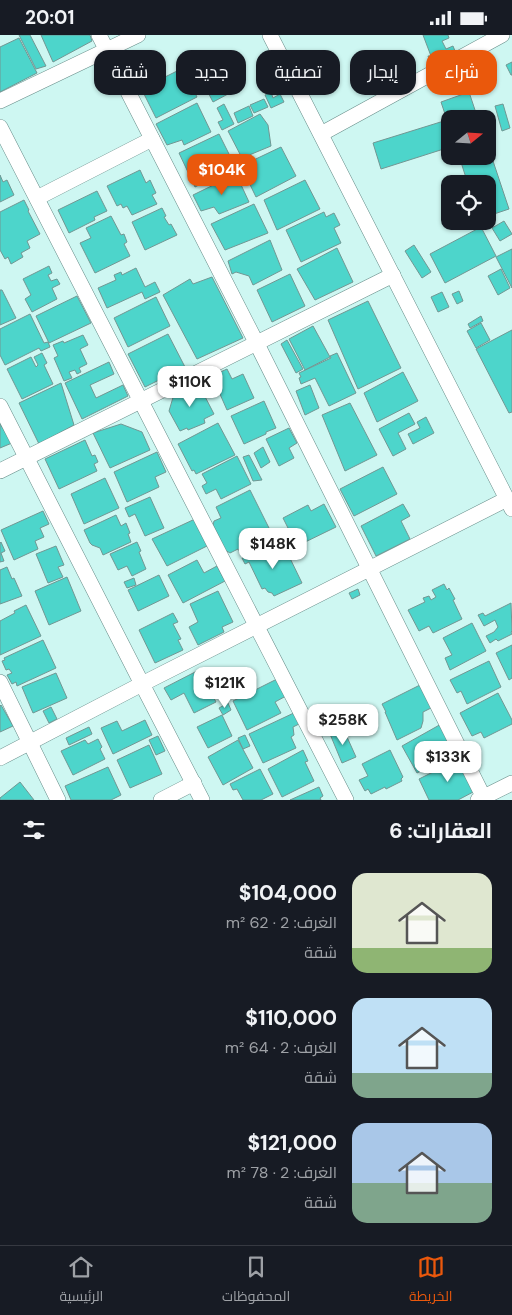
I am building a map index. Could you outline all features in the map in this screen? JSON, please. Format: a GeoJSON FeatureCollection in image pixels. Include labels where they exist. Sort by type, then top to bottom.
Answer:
{"type":"FeatureCollection","features":[{"type":"Feature","properties":{"kind":"street"},"geometry":{"type":"LineString","coordinates":[[99,35],[370,569],[482,799],[512,783]]}},
{"type":"Feature","properties":{"kind":"street"},"geometry":{"type":"LineString","coordinates":[[0,101],[138,35]]}},
{"type":"Feature","properties":{"kind":"street"},"geometry":{"type":"LineString","coordinates":[[0,758],[255,626],[370,569],[510,504],[270,35]]}},
{"type":"Feature","properties":{"kind":"street"},"geometry":{"type":"LineString","coordinates":[[321,134],[502,35]]}},
{"type":"Feature","properties":{"kind":"street"},"geometry":{"type":"LineString","coordinates":[[0,127],[346,800]]}},
{"type":"Feature","properties":{"kind":"street"},"geometry":{"type":"LineString","coordinates":[[37,198],[152,139]]}},
{"type":"Feature","properties":{"kind":"street"},"geometry":{"type":"LineString","coordinates":[[0,471],[393,275]]}},
{"type":"Feature","properties":{"kind":"street"},"geometry":{"type":"LineString","coordinates":[[0,406],[202,800]]}},
{"type":"Feature","properties":{"kind":"street"},"geometry":{"type":"LineString","coordinates":[[0,682],[58,800]]}},
{"type":"Feature","properties":{"kind":"street"},"geometry":{"type":"LineString","coordinates":[[161,800],[194,783]]}},
{"type":"Feature","properties":{"kind":"building"},"geometry":{"type":"Polygon","coordinates":[[[19,35],[30,35],[46,66],[36,69],[19,35]]]}},
{"type":"Feature","properties":{"kind":"building"},"geometry":{"type":"Polygon","coordinates":[[[41,35],[90,35],[92,41],[53,62],[41,35]]]}},
{"type":"Feature","properties":{"kind":"building"},"geometry":{"type":"Polygon","coordinates":[[[423,35],[448,35],[449,38],[442,41],[446,49],[453,46],[455,50],[429,50],[423,35]]]}},
{"type":"Feature","properties":{"kind":"building"},"geometry":{"type":"Polygon","coordinates":[[[19,38],[37,73],[0,92],[0,47],[19,38]]]}},
{"type":"Feature","properties":{"kind":"building"},"geometry":{"type":"Polygon","coordinates":[[[512,62],[512,75],[511,75],[506,65],[512,62]]]}},
{"type":"Feature","properties":{"kind":"building"},"geometry":{"type":"Polygon","coordinates":[[[176,72],[176,95],[196,95],[197,97],[156,118],[144,95],[166,95],[166,76],[176,72]]]}},
{"type":"Feature","properties":{"kind":"building"},"geometry":{"type":"Polygon","coordinates":[[[209,95],[226,95],[213,102],[209,95]]]}},
{"type":"Feature","properties":{"kind":"building"},"geometry":{"type":"Polygon","coordinates":[[[265,95],[272,95],[273,98],[280,95],[284,102],[271,108],[265,95]]]}},
{"type":"Feature","properties":{"kind":"building"},"geometry":{"type":"Polygon","coordinates":[[[461,95],[470,95],[475,110],[444,110],[441,102],[461,95]]]}},
{"type":"Feature","properties":{"kind":"building"},"geometry":{"type":"Polygon","coordinates":[[[264,99],[268,107],[254,113],[250,105],[264,99]]]}},
{"type":"Feature","properties":{"kind":"building"},"geometry":{"type":"Polygon","coordinates":[[[197,103],[211,132],[184,145],[182,140],[167,145],[156,124],[197,103]]]}},
{"type":"Feature","properties":{"kind":"building"},"geometry":{"type":"Polygon","coordinates":[[[224,104],[234,124],[222,130],[218,122],[223,120],[217,108],[224,104]]]}},
{"type":"Feature","properties":{"kind":"building"},"geometry":{"type":"Polygon","coordinates":[[[503,104],[510,128],[502,131],[495,106],[503,104]]]}},
{"type":"Feature","properties":{"kind":"building"},"geometry":{"type":"Polygon","coordinates":[[[249,106],[253,116],[238,123],[234,113],[249,106]]]}},
{"type":"Feature","properties":{"kind":"building"},"geometry":{"type":"Polygon","coordinates":[[[260,114],[268,125],[271,146],[242,158],[228,131],[260,114]]]}},
{"type":"Feature","properties":{"kind":"building"},"geometry":{"type":"Polygon","coordinates":[[[441,122],[441,150],[381,169],[373,143],[441,122]]]}},
{"type":"Feature","properties":{"kind":"building"},"geometry":{"type":"Polygon","coordinates":[[[219,134],[235,166],[195,187],[179,153],[219,134]]]}},
{"type":"Feature","properties":{"kind":"building"},"geometry":{"type":"Polygon","coordinates":[[[281,147],[296,176],[256,197],[241,166],[281,147]]]}},
{"type":"Feature","properties":{"kind":"building"},"geometry":{"type":"Polygon","coordinates":[[[462,165],[494,165],[509,209],[496,213],[496,175],[465,175],[462,165]]]}},
{"type":"Feature","properties":{"kind":"building"},"geometry":{"type":"Polygon","coordinates":[[[140,170],[146,183],[150,180],[156,193],[152,195],[157,204],[132,215],[127,206],[123,208],[121,204],[117,206],[107,186],[140,170]]]}},
{"type":"Feature","properties":{"kind":"building"},"geometry":{"type":"Polygon","coordinates":[[[236,174],[249,202],[219,214],[214,207],[201,211],[193,195],[236,174]]]}},
{"type":"Feature","properties":{"kind":"building"},"geometry":{"type":"Polygon","coordinates":[[[0,175],[3,182],[7,180],[14,195],[0,202],[0,175]]]}},
{"type":"Feature","properties":{"kind":"building"},"geometry":{"type":"Polygon","coordinates":[[[305,180],[320,209],[277,230],[264,200],[305,180]]]}},
{"type":"Feature","properties":{"kind":"building"},"geometry":{"type":"Polygon","coordinates":[[[97,191],[107,211],[94,217],[95,220],[69,233],[58,210],[97,191]]]}},
{"type":"Feature","properties":{"kind":"building"},"geometry":{"type":"Polygon","coordinates":[[[24,200],[40,234],[27,241],[30,248],[21,253],[23,257],[11,264],[8,257],[5,259],[0,250],[0,212],[24,200]]]}},
{"type":"Feature","properties":{"kind":"building"},"geometry":{"type":"Polygon","coordinates":[[[254,204],[268,233],[225,250],[211,224],[254,204]]]}},
{"type":"Feature","properties":{"kind":"building"},"geometry":{"type":"Polygon","coordinates":[[[162,208],[166,216],[164,217],[169,225],[171,224],[177,235],[145,250],[132,222],[162,208]]]}},
{"type":"Feature","properties":{"kind":"building"},"geometry":{"type":"Polygon","coordinates":[[[324,212],[326,217],[334,213],[340,225],[334,228],[341,243],[301,262],[286,230],[324,212]]]}},
{"type":"Feature","properties":{"kind":"building"},"geometry":{"type":"Polygon","coordinates":[[[111,216],[121,235],[124,234],[127,242],[124,244],[130,256],[95,273],[80,243],[91,238],[86,228],[111,216]]]}},
{"type":"Feature","properties":{"kind":"building"},"geometry":{"type":"Polygon","coordinates":[[[504,221],[512,234],[500,241],[493,230],[496,230],[496,226],[504,221]]]}},
{"type":"Feature","properties":{"kind":"building"},"geometry":{"type":"Polygon","coordinates":[[[475,230],[483,230],[496,256],[445,283],[430,254],[475,230]]]}},
{"type":"Feature","properties":{"kind":"building"},"geometry":{"type":"Polygon","coordinates":[[[270,240],[282,270],[253,285],[249,276],[236,272],[232,274],[228,261],[270,240]]]}},
{"type":"Feature","properties":{"kind":"building"},"geometry":{"type":"Polygon","coordinates":[[[414,245],[431,272],[422,278],[405,251],[414,245]]]}},
{"type":"Feature","properties":{"kind":"building"},"geometry":{"type":"Polygon","coordinates":[[[337,248],[353,282],[315,300],[297,269],[337,248]]]}},
{"type":"Feature","properties":{"kind":"building"},"geometry":{"type":"Polygon","coordinates":[[[512,249],[512,288],[496,257],[512,249]]]}},
{"type":"Feature","properties":{"kind":"building"},"geometry":{"type":"Polygon","coordinates":[[[49,266],[52,273],[48,275],[51,281],[57,279],[60,284],[52,288],[57,299],[32,312],[25,299],[31,295],[23,279],[49,266]]]}},
{"type":"Feature","properties":{"kind":"building"},"geometry":{"type":"Polygon","coordinates":[[[136,268],[145,287],[155,282],[160,292],[145,299],[142,292],[107,308],[98,288],[116,280],[114,275],[121,272],[122,275],[136,268]]]}},
{"type":"Feature","properties":{"kind":"building"},"geometry":{"type":"Polygon","coordinates":[[[501,269],[510,288],[498,295],[488,276],[501,269]]]}},
{"type":"Feature","properties":{"kind":"building"},"geometry":{"type":"Polygon","coordinates":[[[290,274],[305,306],[272,322],[257,290],[290,274]]]}},
{"type":"Feature","properties":{"kind":"building"},"geometry":{"type":"Polygon","coordinates":[[[212,277],[243,338],[197,359],[163,295],[190,279],[193,284],[212,277]]]}},
{"type":"Feature","properties":{"kind":"building"},"geometry":{"type":"Polygon","coordinates":[[[0,290],[2,290],[16,318],[0,325],[0,290]]]}},
{"type":"Feature","properties":{"kind":"building"},"geometry":{"type":"Polygon","coordinates":[[[459,291],[463,301],[457,304],[452,294],[459,291]]]}},
{"type":"Feature","properties":{"kind":"building"},"geometry":{"type":"Polygon","coordinates":[[[442,292],[449,307],[438,312],[431,297],[442,292]]]}},
{"type":"Feature","properties":{"kind":"building"},"geometry":{"type":"Polygon","coordinates":[[[77,296],[91,323],[49,343],[36,316],[77,296]]]}},
{"type":"Feature","properties":{"kind":"building"},"geometry":{"type":"Polygon","coordinates":[[[156,297],[170,326],[128,347],[114,318],[156,297]]]}},
{"type":"Feature","properties":{"kind":"building"},"geometry":{"type":"Polygon","coordinates":[[[368,301],[401,368],[358,389],[328,320],[368,301]]]}},
{"type":"Feature","properties":{"kind":"building"},"geometry":{"type":"Polygon","coordinates":[[[30,314],[44,343],[48,342],[50,347],[41,351],[39,348],[5,365],[0,355],[0,329],[30,314]]]}},
{"type":"Feature","properties":{"kind":"building"},"geometry":{"type":"Polygon","coordinates":[[[481,316],[483,321],[470,328],[468,324],[481,316]]]}},
{"type":"Feature","properties":{"kind":"building"},"geometry":{"type":"Polygon","coordinates":[[[481,323],[490,340],[476,348],[467,331],[481,323]]]}},
{"type":"Feature","properties":{"kind":"building"},"geometry":{"type":"Polygon","coordinates":[[[313,326],[330,357],[305,370],[289,339],[313,326]]]}},
{"type":"Feature","properties":{"kind":"building"},"geometry":{"type":"Polygon","coordinates":[[[512,330],[512,412],[509,413],[476,349],[512,330]]]}},
{"type":"Feature","properties":{"kind":"building"},"geometry":{"type":"Polygon","coordinates":[[[168,334],[185,367],[145,387],[128,354],[168,334]]]}},
{"type":"Feature","properties":{"kind":"building"},"geometry":{"type":"Polygon","coordinates":[[[83,335],[88,345],[80,349],[87,364],[79,368],[81,372],[77,374],[75,370],[69,372],[72,378],[64,381],[54,358],[58,356],[53,345],[63,341],[64,343],[83,335]]]}},
{"type":"Feature","properties":{"kind":"building"},"geometry":{"type":"Polygon","coordinates":[[[287,340],[303,369],[296,373],[281,344],[287,340]]]}},
{"type":"Feature","properties":{"kind":"building"},"geometry":{"type":"Polygon","coordinates":[[[42,353],[47,363],[44,365],[53,384],[22,399],[7,369],[31,357],[36,367],[38,365],[34,357],[42,353]]]}},
{"type":"Feature","properties":{"kind":"building"},"geometry":{"type":"Polygon","coordinates":[[[337,353],[356,393],[329,406],[315,378],[301,384],[299,373],[331,358],[330,356],[337,353]]]}},
{"type":"Feature","properties":{"kind":"building"},"geometry":{"type":"Polygon","coordinates":[[[109,362],[114,374],[90,385],[96,398],[123,385],[128,396],[82,419],[65,383],[109,362]]]}},
{"type":"Feature","properties":{"kind":"building"},"geometry":{"type":"Polygon","coordinates":[[[227,369],[232,379],[243,374],[254,398],[227,410],[212,376],[227,369]]]}},
{"type":"Feature","properties":{"kind":"building"},"geometry":{"type":"Polygon","coordinates":[[[403,372],[418,401],[377,422],[364,393],[403,372]]]}},
{"type":"Feature","properties":{"kind":"building"},"geometry":{"type":"Polygon","coordinates":[[[61,383],[74,425],[39,444],[19,403],[61,383]]]}},
{"type":"Feature","properties":{"kind":"building"},"geometry":{"type":"Polygon","coordinates":[[[193,384],[195,388],[199,385],[214,414],[204,419],[205,423],[180,431],[169,411],[174,394],[193,384]]]}},
{"type":"Feature","properties":{"kind":"building"},"geometry":{"type":"Polygon","coordinates":[[[310,385],[319,408],[305,415],[296,391],[310,385]]]}},
{"type":"Feature","properties":{"kind":"building"},"geometry":{"type":"Polygon","coordinates":[[[264,401],[276,428],[244,444],[231,416],[264,401]]]}},
{"type":"Feature","properties":{"kind":"building"},"geometry":{"type":"Polygon","coordinates":[[[350,403],[377,455],[345,471],[322,415],[350,403]]]}},
{"type":"Feature","properties":{"kind":"building"},"geometry":{"type":"Polygon","coordinates":[[[409,413],[415,424],[398,433],[406,449],[393,456],[379,429],[409,413]]]}},
{"type":"Feature","properties":{"kind":"building"},"geometry":{"type":"Polygon","coordinates":[[[426,417],[434,433],[413,444],[408,434],[420,428],[417,422],[426,417]]]}},
{"type":"Feature","properties":{"kind":"building"},"geometry":{"type":"Polygon","coordinates":[[[218,423],[235,455],[196,474],[194,470],[192,471],[178,444],[218,423]]]}},
{"type":"Feature","properties":{"kind":"building"},"geometry":{"type":"Polygon","coordinates":[[[0,424],[12,443],[0,448],[0,424]]]}},
{"type":"Feature","properties":{"kind":"building"},"geometry":{"type":"Polygon","coordinates":[[[121,424],[142,432],[150,450],[110,468],[93,433],[121,424]]]}},
{"type":"Feature","properties":{"kind":"building"},"geometry":{"type":"Polygon","coordinates":[[[289,428],[297,443],[289,448],[294,458],[279,466],[266,439],[289,428]]]}},
{"type":"Feature","properties":{"kind":"building"},"geometry":{"type":"Polygon","coordinates":[[[85,440],[92,456],[95,455],[98,462],[94,464],[97,471],[59,489],[45,459],[85,440]]]}},
{"type":"Feature","properties":{"kind":"building"},"geometry":{"type":"Polygon","coordinates":[[[263,447],[270,462],[261,468],[254,453],[263,447]]]}},
{"type":"Feature","properties":{"kind":"building"},"geometry":{"type":"Polygon","coordinates":[[[157,452],[166,472],[155,477],[159,487],[127,502],[114,472],[157,452]]]}},
{"type":"Feature","properties":{"kind":"building"},"geometry":{"type":"Polygon","coordinates":[[[249,455],[262,480],[253,481],[243,457],[249,455]]]}},
{"type":"Feature","properties":{"kind":"building"},"geometry":{"type":"Polygon","coordinates":[[[237,456],[251,484],[221,499],[216,489],[206,494],[202,486],[207,483],[202,474],[237,456]]]}},
{"type":"Feature","properties":{"kind":"building"},"geometry":{"type":"Polygon","coordinates":[[[383,467],[397,494],[354,516],[340,489],[383,467]]]}},
{"type":"Feature","properties":{"kind":"building"},"geometry":{"type":"Polygon","coordinates":[[[105,478],[119,508],[84,524],[71,494],[105,478]]]}},
{"type":"Feature","properties":{"kind":"building"},"geometry":{"type":"Polygon","coordinates":[[[250,490],[273,536],[240,552],[238,549],[230,553],[225,550],[213,525],[214,521],[221,518],[216,507],[250,490]]]}},
{"type":"Feature","properties":{"kind":"building"},"geometry":{"type":"Polygon","coordinates":[[[150,497],[164,528],[145,536],[135,514],[129,517],[125,508],[150,497]]]}},
{"type":"Feature","properties":{"kind":"building"},"geometry":{"type":"Polygon","coordinates":[[[324,504],[336,527],[297,546],[283,518],[308,505],[311,511],[324,504]]]}},
{"type":"Feature","properties":{"kind":"building"},"geometry":{"type":"Polygon","coordinates":[[[403,504],[410,516],[401,521],[410,539],[376,556],[361,526],[403,504]]]}},
{"type":"Feature","properties":{"kind":"building"},"geometry":{"type":"Polygon","coordinates":[[[43,511],[49,524],[40,528],[44,537],[35,541],[38,549],[14,560],[1,530],[43,511]]]}},
{"type":"Feature","properties":{"kind":"building"},"geometry":{"type":"Polygon","coordinates":[[[116,515],[121,526],[126,523],[131,542],[103,555],[100,548],[90,543],[84,530],[116,515]]]}},
{"type":"Feature","properties":{"kind":"building"},"geometry":{"type":"Polygon","coordinates":[[[195,519],[209,545],[167,566],[152,539],[195,519]]]}},
{"type":"Feature","properties":{"kind":"building"},"geometry":{"type":"Polygon","coordinates":[[[137,542],[146,569],[132,576],[127,566],[118,570],[110,554],[137,542]]]}},
{"type":"Feature","properties":{"kind":"building"},"geometry":{"type":"Polygon","coordinates":[[[0,543],[5,551],[1,553],[4,561],[0,562],[0,543]]]}},
{"type":"Feature","properties":{"kind":"building"},"geometry":{"type":"Polygon","coordinates":[[[269,545],[274,556],[286,550],[302,583],[274,596],[265,588],[262,589],[249,562],[245,564],[242,558],[269,545]]]}},
{"type":"Feature","properties":{"kind":"building"},"geometry":{"type":"Polygon","coordinates":[[[56,546],[64,565],[58,567],[63,577],[48,583],[36,554],[56,546]]]}},
{"type":"Feature","properties":{"kind":"building"},"geometry":{"type":"Polygon","coordinates":[[[197,560],[204,573],[217,566],[225,581],[183,603],[168,575],[197,560]]]}},
{"type":"Feature","properties":{"kind":"building"},"geometry":{"type":"Polygon","coordinates":[[[7,567],[22,596],[0,604],[0,570],[7,567]]]}},
{"type":"Feature","properties":{"kind":"building"},"geometry":{"type":"Polygon","coordinates":[[[159,575],[169,596],[138,611],[128,590],[159,575]]]}},
{"type":"Feature","properties":{"kind":"building"},"geometry":{"type":"Polygon","coordinates":[[[67,577],[81,611],[49,625],[35,591],[67,577]]]}},
{"type":"Feature","properties":{"kind":"building"},"geometry":{"type":"Polygon","coordinates":[[[134,578],[136,585],[127,588],[124,582],[134,578]]]}},
{"type":"Feature","properties":{"kind":"building"},"geometry":{"type":"Polygon","coordinates":[[[444,584],[447,590],[449,588],[455,599],[453,600],[462,619],[433,633],[429,626],[419,631],[408,610],[425,602],[423,598],[429,596],[431,600],[436,597],[432,590],[444,584]]]}},
{"type":"Feature","properties":{"kind":"building"},"geometry":{"type":"Polygon","coordinates":[[[358,589],[360,595],[352,599],[349,593],[358,589]]]}},
{"type":"Feature","properties":{"kind":"building"},"geometry":{"type":"Polygon","coordinates":[[[218,591],[233,622],[222,627],[224,632],[198,645],[189,627],[198,622],[190,604],[218,591]]]}},
{"type":"Feature","properties":{"kind":"building"},"geometry":{"type":"Polygon","coordinates":[[[511,603],[512,634],[490,643],[486,636],[494,632],[498,627],[495,620],[484,626],[478,615],[483,613],[485,616],[511,603]]]}},
{"type":"Feature","properties":{"kind":"building"},"geometry":{"type":"Polygon","coordinates":[[[26,605],[41,636],[0,655],[0,621],[26,605]]]}},
{"type":"Feature","properties":{"kind":"building"},"geometry":{"type":"Polygon","coordinates":[[[173,613],[178,622],[173,624],[181,639],[178,640],[183,650],[155,663],[139,630],[173,613]]]}},
{"type":"Feature","properties":{"kind":"building"},"geometry":{"type":"Polygon","coordinates":[[[472,623],[486,651],[450,670],[445,658],[452,655],[443,638],[472,623]]]}},
{"type":"Feature","properties":{"kind":"building"},"geometry":{"type":"Polygon","coordinates":[[[43,640],[56,668],[17,686],[16,682],[12,684],[7,675],[12,673],[9,669],[6,670],[2,661],[5,660],[4,658],[43,640]]]}},
{"type":"Feature","properties":{"kind":"building"},"geometry":{"type":"Polygon","coordinates":[[[512,645],[512,678],[509,680],[496,653],[512,645]]]}},
{"type":"Feature","properties":{"kind":"building"},"geometry":{"type":"Polygon","coordinates":[[[489,661],[501,687],[467,704],[461,691],[457,693],[450,680],[489,661]]]}},
{"type":"Feature","properties":{"kind":"building"},"geometry":{"type":"Polygon","coordinates":[[[199,670],[216,702],[194,713],[184,693],[171,700],[164,688],[199,670]]]}},
{"type":"Feature","properties":{"kind":"building"},"geometry":{"type":"Polygon","coordinates":[[[56,673],[67,698],[33,713],[22,687],[56,673]]]}},
{"type":"Feature","properties":{"kind":"building"},"geometry":{"type":"Polygon","coordinates":[[[277,679],[286,696],[275,702],[281,713],[247,730],[233,701],[277,679]]]}},
{"type":"Feature","properties":{"kind":"building"},"geometry":{"type":"Polygon","coordinates":[[[422,684],[433,707],[423,712],[421,728],[397,740],[382,704],[422,684]]]}},
{"type":"Feature","properties":{"kind":"building"},"geometry":{"type":"Polygon","coordinates":[[[498,693],[512,720],[512,724],[484,738],[481,732],[472,736],[460,713],[498,693]]]}},
{"type":"Feature","properties":{"kind":"building"},"geometry":{"type":"Polygon","coordinates":[[[228,703],[231,710],[223,715],[219,708],[228,703]]]}},
{"type":"Feature","properties":{"kind":"building"},"geometry":{"type":"Polygon","coordinates":[[[0,706],[13,726],[0,732],[0,706]]]}},
{"type":"Feature","properties":{"kind":"building"},"geometry":{"type":"Polygon","coordinates":[[[51,707],[57,719],[49,723],[43,711],[51,707]]]}},
{"type":"Feature","properties":{"kind":"building"},"geometry":{"type":"Polygon","coordinates":[[[296,712],[301,723],[293,727],[294,735],[291,737],[296,748],[263,763],[249,734],[296,712]]]}},
{"type":"Feature","properties":{"kind":"building"},"geometry":{"type":"Polygon","coordinates":[[[222,715],[232,736],[208,748],[197,727],[222,715]]]}},
{"type":"Feature","properties":{"kind":"building"},"geometry":{"type":"Polygon","coordinates":[[[145,720],[152,735],[113,754],[101,728],[117,721],[122,731],[145,720]]]}},
{"type":"Feature","properties":{"kind":"building"},"geometry":{"type":"Polygon","coordinates":[[[443,723],[452,742],[444,746],[447,752],[438,757],[440,761],[417,773],[402,746],[443,723]]]}},
{"type":"Feature","properties":{"kind":"building"},"geometry":{"type":"Polygon","coordinates":[[[89,727],[92,734],[69,745],[66,738],[89,727]]]}},
{"type":"Feature","properties":{"kind":"building"},"geometry":{"type":"Polygon","coordinates":[[[343,728],[356,757],[342,763],[330,734],[343,728]]]}},
{"type":"Feature","properties":{"kind":"building"},"geometry":{"type":"Polygon","coordinates":[[[245,735],[250,746],[243,749],[238,738],[245,735]]]}},
{"type":"Feature","properties":{"kind":"building"},"geometry":{"type":"Polygon","coordinates":[[[158,736],[165,751],[156,755],[149,740],[158,736]]]}},
{"type":"Feature","properties":{"kind":"building"},"geometry":{"type":"Polygon","coordinates":[[[98,739],[105,759],[73,775],[61,751],[85,740],[88,744],[98,739]]]}},
{"type":"Feature","properties":{"kind":"building"},"geometry":{"type":"Polygon","coordinates":[[[238,740],[253,768],[223,785],[208,757],[238,740]]]}},
{"type":"Feature","properties":{"kind":"building"},"geometry":{"type":"Polygon","coordinates":[[[149,745],[162,774],[130,788],[117,760],[149,745]]]}},
{"type":"Feature","properties":{"kind":"building"},"geometry":{"type":"Polygon","coordinates":[[[303,750],[308,761],[305,762],[314,781],[282,797],[268,769],[303,750]]]}},
{"type":"Feature","properties":{"kind":"building"},"geometry":{"type":"Polygon","coordinates":[[[390,750],[403,777],[402,781],[371,794],[368,789],[365,791],[359,780],[368,776],[362,764],[390,750]]]}},
{"type":"Feature","properties":{"kind":"building"},"geometry":{"type":"Polygon","coordinates":[[[459,759],[475,791],[458,800],[429,800],[419,779],[459,759]]]}},
{"type":"Feature","properties":{"kind":"building"},"geometry":{"type":"Polygon","coordinates":[[[108,767],[121,795],[111,800],[71,800],[65,786],[108,767]]]}},
{"type":"Feature","properties":{"kind":"building"},"geometry":{"type":"Polygon","coordinates":[[[260,769],[273,794],[261,800],[243,800],[237,789],[233,790],[230,784],[260,769]]]}},
{"type":"Feature","properties":{"kind":"building"},"geometry":{"type":"Polygon","coordinates":[[[20,782],[34,800],[0,800],[0,798],[20,782]]]}},
{"type":"Feature","properties":{"kind":"building"},"geometry":{"type":"Polygon","coordinates":[[[319,787],[323,796],[320,798],[321,800],[290,800],[319,787]]]}}]}
